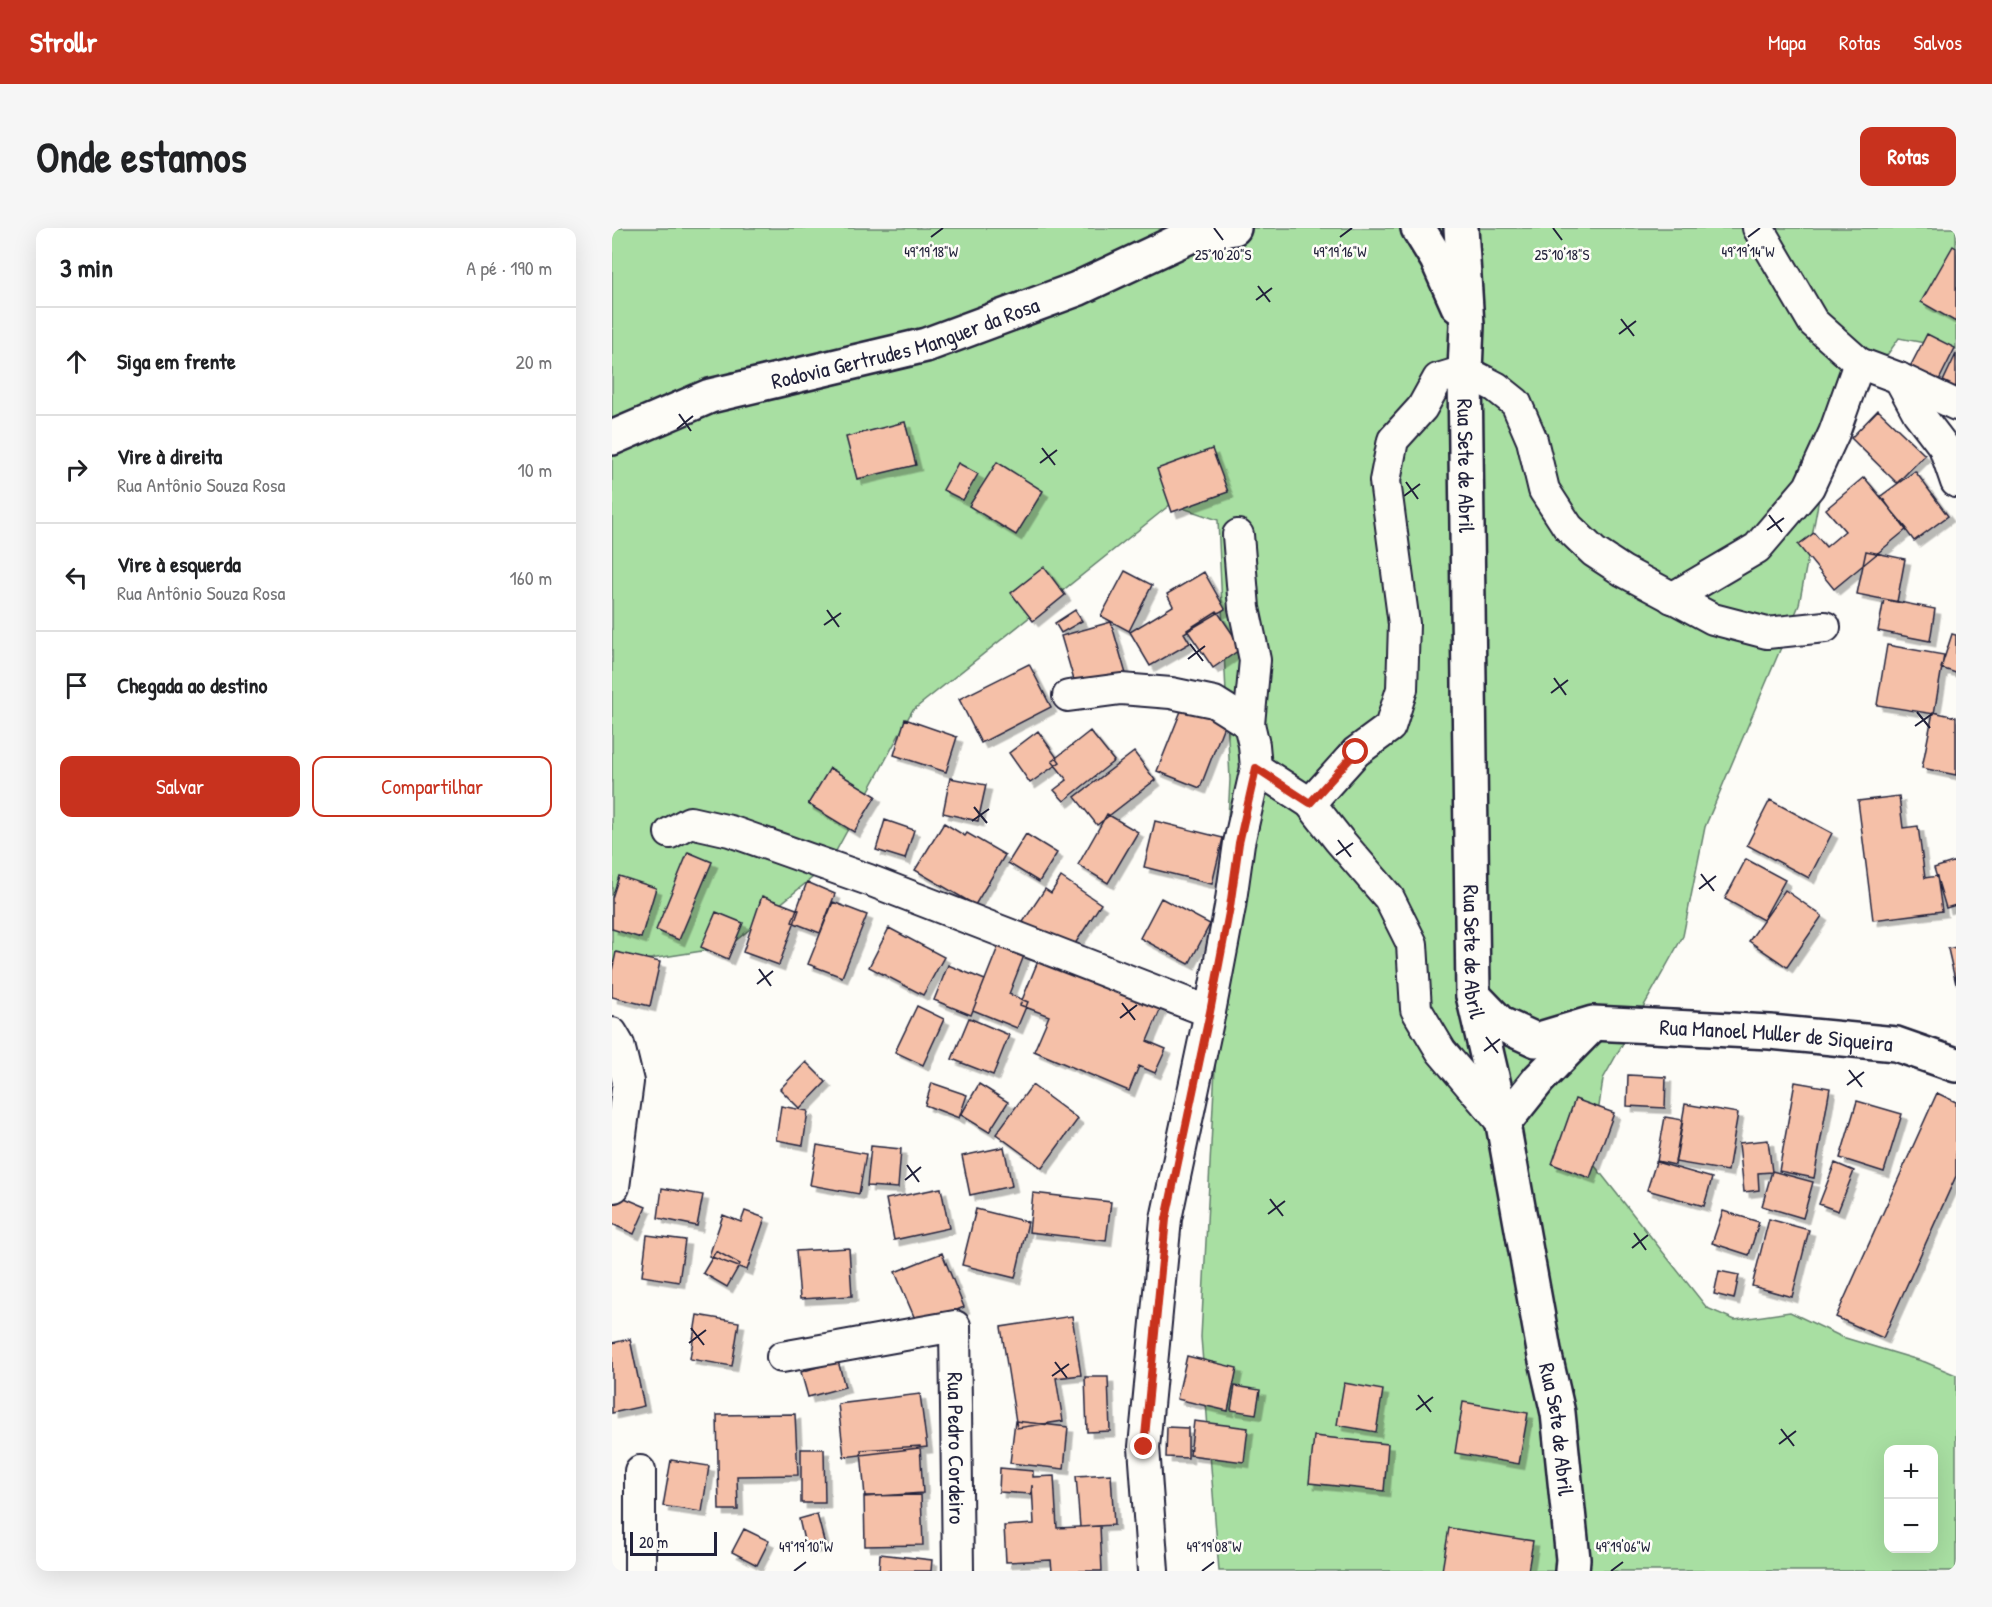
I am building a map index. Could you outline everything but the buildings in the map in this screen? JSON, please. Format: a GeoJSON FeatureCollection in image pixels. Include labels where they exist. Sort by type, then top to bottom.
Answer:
{"type":"FeatureCollection","features":[{"type":"Feature","properties":{"kind":"main road","name":"Rodovia Gertrudes Manguer da Rosa"},"geometry":{"type":"LineString","coordinates":[[612,438],[710,396],[926,345],[1077,289],[1196,232],[1234,228]]}},
{"type":"Feature","properties":{"kind":"main road"},"geometry":{"type":"LineString","coordinates":[[1418,228],[1437,259],[1467,324]]}},
{"type":"Feature","properties":{"kind":"main road","name":"Rua Sete de Abril"},"geometry":{"type":"LineString","coordinates":[[1461,228],[1467,324],[1465,371],[1473,995],[1503,1124],[1545,1356],[1558,1413],[1573,1559],[1572,1571]]}},
{"type":"Feature","properties":{"kind":"main road","name":"Rua Manoel Muller de Siqueira"},"geometry":{"type":"LineString","coordinates":[[1473,995],[1501,1024],[1536,1040],[1593,1023],[1770,1032],[1896,1044],[1956,1065]]}},
{"type":"Feature","properties":{"kind":"main road"},"geometry":{"type":"LineString","coordinates":[[1503,1124],[1539,1079],[1593,1023]]}},
{"type":"Feature","properties":{"kind":"street"},"geometry":{"type":"LineString","coordinates":[[1758,228],[1813,322],[1859,363],[1899,378],[1956,405]]}},
{"type":"Feature","properties":{"kind":"street"},"geometry":{"type":"LineString","coordinates":[[1672,598],[1757,548],[1809,487],[1834,434],[1859,363]]}},
{"type":"Feature","properties":{"kind":"street"},"geometry":{"type":"LineString","coordinates":[[1310,803],[1356,752],[1390,727],[1402,689],[1404,624],[1385,482],[1393,440],[1422,408],[1438,379],[1465,371],[1496,387],[1516,403],[1532,440],[1544,490],[1568,527],[1594,552],[1623,571],[1713,619],[1767,633],[1825,627]]}},
{"type":"Feature","properties":{"kind":"street"},"geometry":{"type":"LineString","coordinates":[[1899,378],[1918,413],[1944,447],[1956,482]]}},
{"type":"Feature","properties":{"kind":"street"},"geometry":{"type":"LineString","coordinates":[[1153,1571],[1144,1447],[1165,1230],[1210,1012],[1230,907],[1239,843],[1256,768],[1249,724],[1255,660],[1244,608],[1238,535]]}},
{"type":"Feature","properties":{"kind":"street"},"geometry":{"type":"LineString","coordinates":[[1068,696],[1121,689],[1171,693],[1214,702],[1249,724]]}},
{"type":"Feature","properties":{"kind":"street"},"geometry":{"type":"LineString","coordinates":[[1256,768],[1310,803],[1338,840],[1389,898],[1412,944],[1416,1009],[1441,1051],[1503,1124]]}},
{"type":"Feature","properties":{"kind":"street"},"geometry":{"type":"LineString","coordinates":[[670,833],[690,822],[730,831],[880,885],[1210,1012]]}},
{"type":"Feature","properties":{"kind":"street"},"geometry":{"type":"LineString","coordinates":[[612,1033],[619,1045],[628,1082],[614,1187]]}},
{"type":"Feature","properties":{"kind":"street","name":"Rua Pedro Cordeiro"},"geometry":{"type":"LineString","coordinates":[[782,1357],[955,1326],[958,1571]]}},
{"type":"Feature","properties":{"kind":"street"},"geometry":{"type":"LineString","coordinates":[[640,1471],[640,1571]]}},
{"type":"Feature","properties":{"kind":"green space"},"geometry":{"type":"Polygon","coordinates":[[[612,228],[1956,228],[1956,349],[1899,338],[1831,435],[1799,605],[1705,827],[1683,936],[1603,1079],[1591,1161],[1707,1308],[1735,1320],[1790,1312],[1842,1337],[1925,1362],[1956,1375],[1956,1571],[1219,1571],[1201,1337],[1230,780],[1218,520],[1171,504],[912,711],[829,864],[728,947],[631,962],[612,975],[612,228]]]}},
{"type":"Feature","properties":{"kind":"route"},"geometry":{"type":"LineString","coordinates":[[1144,1447],[1166,1219],[1210,1012],[1230,907],[1239,843],[1256,768],[1310,803],[1356,752]]}}]}
